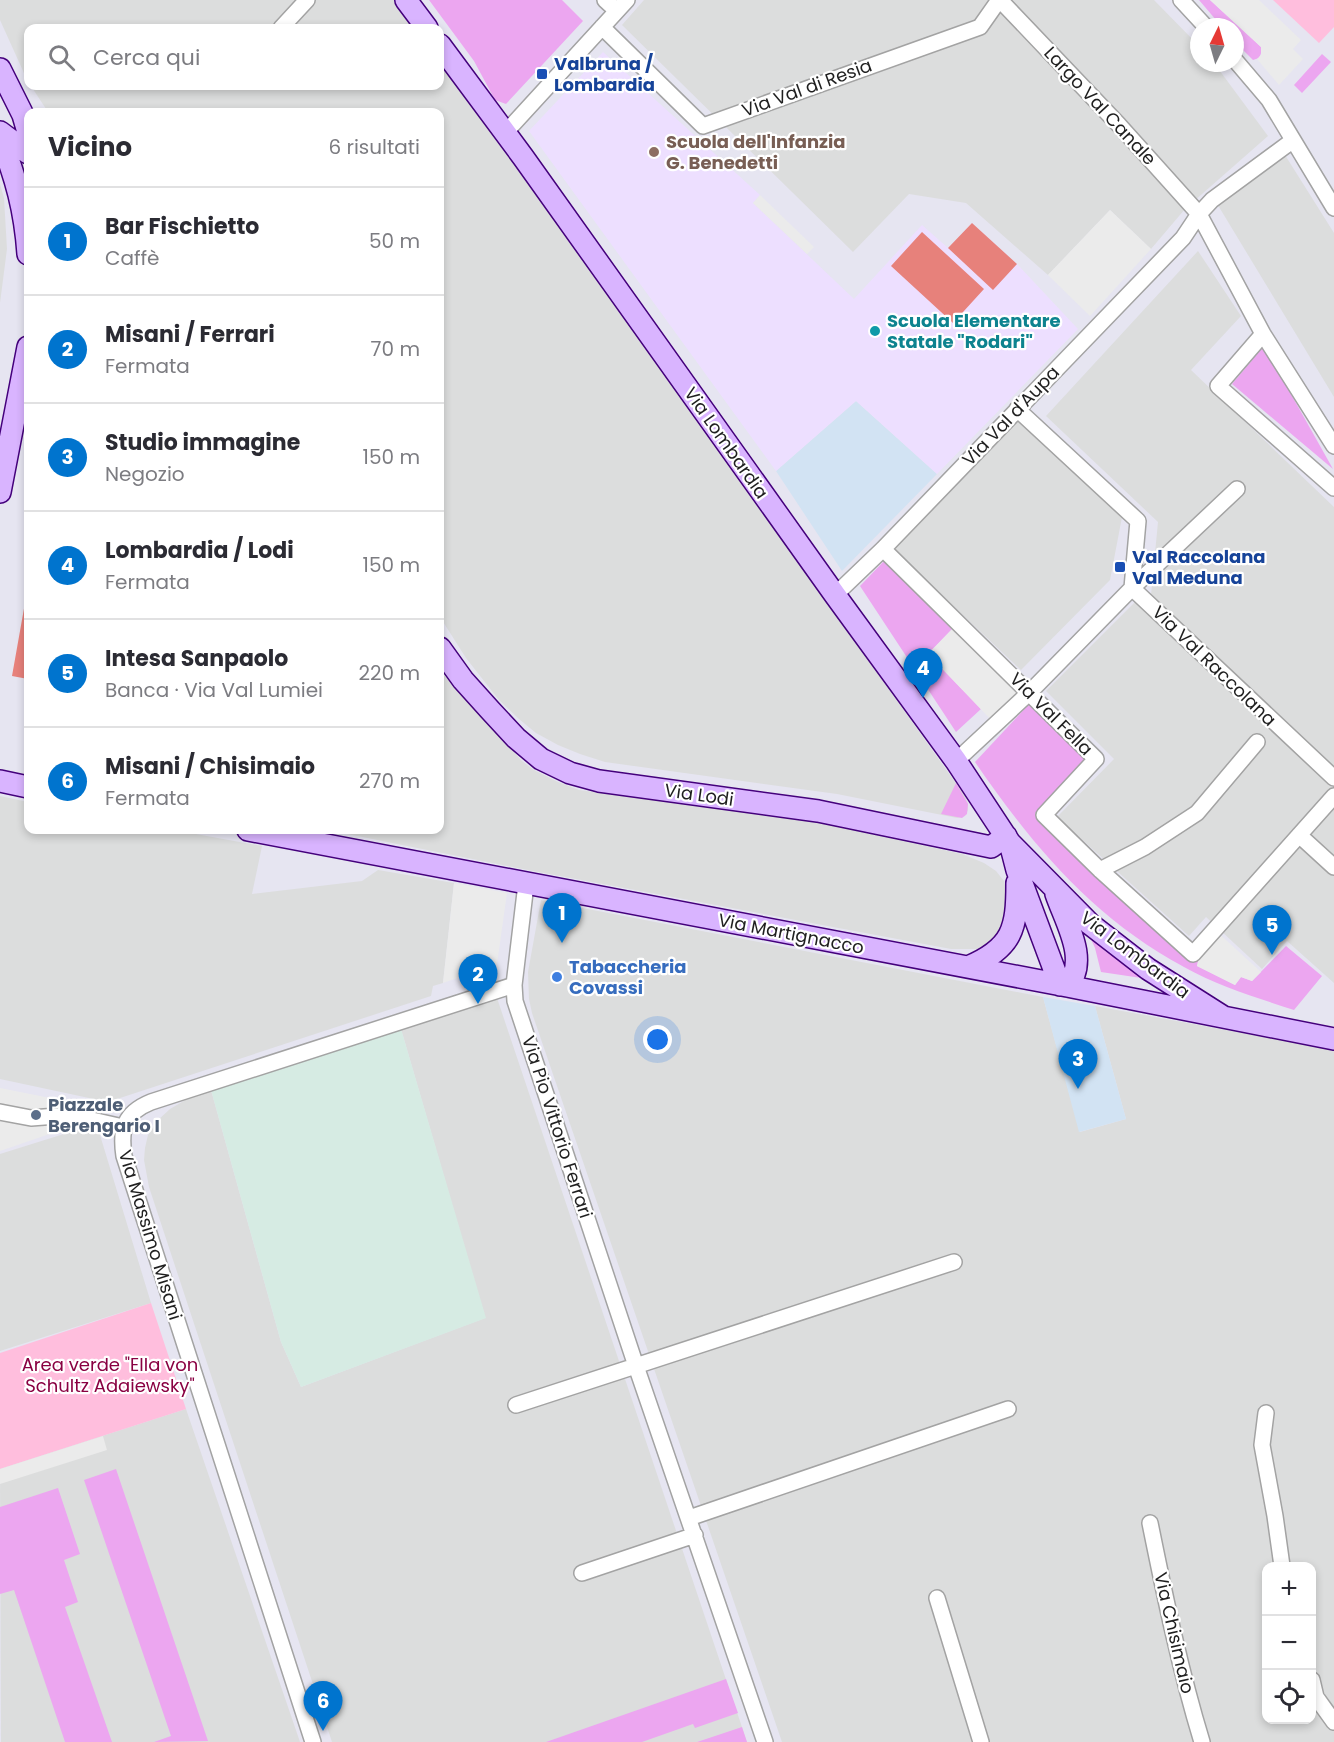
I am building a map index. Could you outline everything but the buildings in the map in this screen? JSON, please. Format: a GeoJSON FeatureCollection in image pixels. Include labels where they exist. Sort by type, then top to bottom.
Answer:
{"type":"FeatureCollection","features":[{"type":"Feature","properties":{"kind":"street"},"geometry":{"type":"LineString","coordinates":[[285,24],[308,0]]}},
{"type":"Feature","properties":{"kind":"street"},"geometry":{"type":"LineString","coordinates":[[406,0],[425,24]]}},
{"type":"Feature","properties":{"kind":"street","name":"Via Val di Resia"},"geometry":{"type":"LineString","coordinates":[[602,27],[702,126],[981,27],[999,0]]}},
{"type":"Feature","properties":{"kind":"street","name":"Largo Val Canale"},"geometry":{"type":"LineString","coordinates":[[999,0],[1119,125],[1199,214],[1263,334],[1334,446]]}},
{"type":"Feature","properties":{"kind":"street"},"geometry":{"type":"LineString","coordinates":[[1181,0],[1198,18]]}},
{"type":"Feature","properties":{"kind":"street"},"geometry":{"type":"LineString","coordinates":[[505,133],[602,27],[616,4]]}},
{"type":"Feature","properties":{"kind":"street","name":"Via Lombardia"},"geometry":{"type":"LineString","coordinates":[[444,50],[956,761],[1008,839],[1090,924],[1148,969],[1222,1016]]}},
{"type":"Feature","properties":{"kind":"street"},"geometry":{"type":"LineString","coordinates":[[0,69],[24,117]]}},
{"type":"Feature","properties":{"kind":"street"},"geometry":{"type":"LineString","coordinates":[[1244,71],[1269,100],[1334,208]]}},
{"type":"Feature","properties":{"kind":"street"},"geometry":{"type":"LineString","coordinates":[[0,132],[24,150]]}},
{"type":"Feature","properties":{"kind":"street"},"geometry":{"type":"LineString","coordinates":[[0,138],[18,188],[24,214]]}},
{"type":"Feature","properties":{"kind":"street","name":"Via Val d'Aupa"},"geometry":{"type":"LineString","coordinates":[[835,595],[883,549],[1183,238],[1199,214],[1212,200],[1292,141]]}},
{"type":"Feature","properties":{"kind":"street"},"geometry":{"type":"LineString","coordinates":[[1263,334],[1218,386],[1334,488]]}},
{"type":"Feature","properties":{"kind":"street"},"geometry":{"type":"LineString","coordinates":[[0,492],[24,368]]}},
{"type":"Feature","properties":{"kind":"street"},"geometry":{"type":"LineString","coordinates":[[1017,410],[1138,521],[1132,588]]}},
{"type":"Feature","properties":{"kind":"street"},"geometry":{"type":"LineString","coordinates":[[956,761],[1030,692],[1132,588],[1237,489]]}},
{"type":"Feature","properties":{"kind":"street","name":"Via Val Fella"},"geometry":{"type":"LineString","coordinates":[[883,549],[1096,759],[1044,814],[1100,870],[1193,954],[1299,835]]}},
{"type":"Feature","properties":{"kind":"street","name":"Via Val Raccolana"},"geometry":{"type":"LineString","coordinates":[[1132,588],[1334,778]]}},
{"type":"Feature","properties":{"kind":"street","name":"Via Lodi"},"geometry":{"type":"LineString","coordinates":[[444,654],[463,680],[516,738],[541,759],[570,773],[599,781],[818,811],[991,847],[1008,839]]}},
{"type":"Feature","properties":{"kind":"street"},"geometry":{"type":"LineString","coordinates":[[1100,870],[1145,847],[1197,813],[1257,742]]}},
{"type":"Feature","properties":{"kind":"street"},"geometry":{"type":"LineString","coordinates":[[0,781],[24,786]]}},
{"type":"Feature","properties":{"kind":"street"},"geometry":{"type":"LineString","coordinates":[[1334,796],[1299,835],[1334,867]]}},
{"type":"Feature","properties":{"kind":"street","name":"Via Martignacco"},"geometry":{"type":"LineString","coordinates":[[283,834],[526,884],[1063,985],[1334,1039]]}},
{"type":"Feature","properties":{"kind":"street","name":"Via Lombardia"},"geometry":{"type":"LineString","coordinates":[[1008,839],[1017,870],[1063,985],[1076,974],[1077,955],[1054,887]]}},
{"type":"Feature","properties":{"kind":"street","name":"Via Lombardia"},"geometry":{"type":"LineString","coordinates":[[968,967],[996,952],[1008,938],[1016,916],[1017,870]]}},
{"type":"Feature","properties":{"kind":"street","name":"Via Pio Vittorio Ferrari"},"geometry":{"type":"LineString","coordinates":[[526,884],[514,985],[519,1011],[636,1366],[765,1742]]}},
{"type":"Feature","properties":{"kind":"street","name":"Via Massimo Misani"},"geometry":{"type":"LineString","coordinates":[[312,1742],[124,1156],[123,1127],[132,1113],[151,1102],[514,985]]}},
{"type":"Feature","properties":{"kind":"street"},"geometry":{"type":"LineString","coordinates":[[0,1112],[31,1118],[70,1115],[123,1127]]}},
{"type":"Feature","properties":{"kind":"street"},"geometry":{"type":"LineString","coordinates":[[516,1405],[954,1262]]}},
{"type":"Feature","properties":{"kind":"street"},"geometry":{"type":"LineString","coordinates":[[689,1518],[1008,1409]]}},
{"type":"Feature","properties":{"kind":"street"},"geometry":{"type":"LineString","coordinates":[[1266,1413],[1262,1445],[1281,1562]]}},
{"type":"Feature","properties":{"kind":"street","name":"Via Chisimaio"},"geometry":{"type":"LineString","coordinates":[[1150,1523],[1174,1642],[1202,1742]]}},
{"type":"Feature","properties":{"kind":"street"},"geometry":{"type":"LineString","coordinates":[[582,1574],[694,1535]]}},
{"type":"Feature","properties":{"kind":"street"},"geometry":{"type":"LineString","coordinates":[[937,1598],[981,1742]]}},
{"type":"Feature","properties":{"kind":"street"},"geometry":{"type":"LineString","coordinates":[[1316,1697],[1334,1722]]}},
{"type":"Feature","properties":{"kind":"shaded area"},"geometry":{"type":"Polygon","coordinates":[[[0,0],[396,0],[413,24],[24,24],[24,73],[0,20],[0,0]]]}},
{"type":"Feature","properties":{"kind":"shaded area"},"geometry":{"type":"Polygon","coordinates":[[[429,0],[562,0],[583,21],[506,104],[495,100],[474,61],[429,0]]]}},
{"type":"Feature","properties":{"kind":"shaded area"},"geometry":{"type":"Polygon","coordinates":[[[644,0],[1154,0],[1190,37],[1190,72],[1221,72],[1268,136],[1185,209],[1151,249],[1110,210],[1048,275],[966,203],[909,194],[853,252],[622,25],[644,0]]]}},
{"type":"Feature","properties":{"kind":"shaded area"},"geometry":{"type":"Polygon","coordinates":[[[1199,0],[1210,0],[1230,18],[1214,18],[1199,0]]]}},
{"type":"Feature","properties":{"kind":"shaded area"},"geometry":{"type":"Polygon","coordinates":[[[1210,0],[1259,0],[1301,40],[1293,49],[1303,59],[1279,85],[1257,59],[1261,55],[1261,47],[1244,31],[1244,18],[1230,18],[1210,0]]]}},
{"type":"Feature","properties":{"kind":"shaded area"},"geometry":{"type":"Polygon","coordinates":[[[1244,31],[1261,47],[1259,58],[1253,60],[1244,51],[1244,31]]]}},
{"type":"Feature","properties":{"kind":"shaded area"},"geometry":{"type":"Polygon","coordinates":[[[603,52],[760,195],[753,203],[854,299],[922,225],[948,248],[972,223],[1017,264],[1078,329],[937,474],[856,401],[776,471],[529,131],[603,52]]]}},
{"type":"Feature","properties":{"kind":"shaded area"},"geometry":{"type":"Polygon","coordinates":[[[1322,54],[1331,62],[1302,93],[1294,85],[1322,54]]]}},
{"type":"Feature","properties":{"kind":"shaded area"},"geometry":{"type":"Polygon","coordinates":[[[444,67],[965,796],[968,810],[965,816],[957,818],[837,794],[605,762],[558,745],[536,733],[499,700],[466,658],[444,623],[444,108],[45,108],[34,90],[444,90],[444,67]]]}},
{"type":"Feature","properties":{"kind":"shaded area"},"geometry":{"type":"Polygon","coordinates":[[[1285,155],[1334,233],[1334,397],[1216,202],[1285,155]]]}},
{"type":"Feature","properties":{"kind":"shaded area"},"geometry":{"type":"Polygon","coordinates":[[[0,184],[4,198],[7,249],[0,303],[0,184]]]}},
{"type":"Feature","properties":{"kind":"shaded area"},"geometry":{"type":"Polygon","coordinates":[[[760,195],[814,247],[807,254],[753,203],[760,195]]]}},
{"type":"Feature","properties":{"kind":"shaded area"},"geometry":{"type":"Polygon","coordinates":[[[1110,210],[1151,249],[1090,316],[1048,275],[1110,210]]]}},
{"type":"Feature","properties":{"kind":"shaded area"},"geometry":{"type":"Polygon","coordinates":[[[972,223],[1017,264],[993,290],[948,248],[972,223]]]}},
{"type":"Feature","properties":{"kind":"shaded area"},"geometry":{"type":"Polygon","coordinates":[[[922,232],[984,289],[953,323],[891,266],[922,232]]]}},
{"type":"Feature","properties":{"kind":"shaded area"},"geometry":{"type":"Polygon","coordinates":[[[1198,251],[1241,316],[1191,370],[1334,507],[1334,768],[1151,595],[1158,522],[1046,416],[1198,251]]]}},
{"type":"Feature","properties":{"kind":"shaded area"},"geometry":{"type":"Polygon","coordinates":[[[1264,346],[1333,469],[1232,384],[1264,346]]]}},
{"type":"Feature","properties":{"kind":"shaded area"},"geometry":{"type":"Polygon","coordinates":[[[856,401],[937,474],[842,571],[776,471],[856,401]]]}},
{"type":"Feature","properties":{"kind":"shaded area"},"geometry":{"type":"Polygon","coordinates":[[[1018,420],[1122,517],[1110,580],[1021,670],[893,549],[1018,420]]]}},
{"type":"Feature","properties":{"kind":"shaded area"},"geometry":{"type":"Polygon","coordinates":[[[886,559],[954,627],[928,654],[981,709],[956,732],[860,586],[886,559]]]}},
{"type":"Feature","properties":{"kind":"shaded area"},"geometry":{"type":"Polygon","coordinates":[[[1135,602],[1334,789],[1334,983],[1287,941],[1262,969],[1206,917],[1189,936],[1057,817],[1114,759],[1046,691],[1135,602]]]}},
{"type":"Feature","properties":{"kind":"shaded area"},"geometry":{"type":"Polygon","coordinates":[[[24,608],[24,678],[12,676],[24,608]]]}},
{"type":"Feature","properties":{"kind":"shaded area"},"geometry":{"type":"Polygon","coordinates":[[[959,622],[1030,692],[995,724],[928,654],[959,622]]]}},
{"type":"Feature","properties":{"kind":"shaded area"},"geometry":{"type":"Polygon","coordinates":[[[444,675],[522,761],[558,782],[579,790],[816,822],[962,854],[984,863],[996,871],[1004,881],[1007,893],[1005,921],[991,942],[980,949],[951,949],[347,834],[444,834],[444,675]]]}},
{"type":"Feature","properties":{"kind":"shaded area"},"geometry":{"type":"Polygon","coordinates":[[[1032,701],[1089,759],[1035,813],[1093,871],[1199,957],[1197,966],[1235,985],[1241,977],[1252,981],[1286,946],[1322,976],[1294,1010],[1210,980],[1151,948],[1093,902],[1042,850],[975,762],[1032,701]]]}},
{"type":"Feature","properties":{"kind":"shaded area"},"geometry":{"type":"Polygon","coordinates":[[[956,783],[968,804],[967,814],[962,818],[941,814],[956,783]]]}},
{"type":"Feature","properties":{"kind":"shaded area"},"geometry":{"type":"Polygon","coordinates":[[[0,796],[24,801],[24,834],[196,834],[262,846],[252,894],[362,881],[378,870],[454,883],[443,983],[433,986],[431,996],[117,1099],[103,1101],[0,1079],[0,796]]]}},
{"type":"Feature","properties":{"kind":"shaded area"},"geometry":{"type":"Polygon","coordinates":[[[454,883],[507,893],[497,964],[443,983],[454,883]]]}},
{"type":"Feature","properties":{"kind":"shaded area"},"geometry":{"type":"Polygon","coordinates":[[[541,900],[1043,997],[1080,1132],[1126,1119],[1095,1006],[1334,1050],[1334,1742],[782,1742],[529,999],[528,972],[541,900]]]}},
{"type":"Feature","properties":{"kind":"shaded area"},"geometry":{"type":"Polygon","coordinates":[[[1215,930],[1261,972],[1252,981],[1241,977],[1235,985],[1197,966],[1199,957],[1215,930]]]}},
{"type":"Feature","properties":{"kind":"shaded area"},"geometry":{"type":"Polygon","coordinates":[[[1090,937],[1105,951],[1148,979],[1101,972],[1090,937]]]}},
{"type":"Feature","properties":{"kind":"shaded area"},"geometry":{"type":"Polygon","coordinates":[[[1043,997],[1095,1006],[1126,1119],[1079,1132],[1043,997]]]}},
{"type":"Feature","properties":{"kind":"shaded area"},"geometry":{"type":"Polygon","coordinates":[[[497,998],[747,1742],[332,1742],[149,1187],[144,1160],[145,1148],[148,1135],[157,1121],[170,1109],[187,1099],[211,1090],[281,1342],[301,1387],[485,1318],[401,1029],[497,998]]]}},
{"type":"Feature","properties":{"kind":"shaded area"},"geometry":{"type":"Polygon","coordinates":[[[401,1029],[486,1318],[301,1387],[281,1342],[211,1090],[401,1029]]]}},
{"type":"Feature","properties":{"kind":"shaded area","name":"Piazzale Berengario I"},"geometry":{"type":"Polygon","coordinates":[[[0,1088],[75,1103],[70,1127],[0,1151],[0,1088]]]}},
{"type":"Feature","properties":{"kind":"shaded area"},"geometry":{"type":"Polygon","coordinates":[[[83,1128],[96,1130],[100,1135],[151,1303],[0,1351],[0,1154],[83,1128]]]}},
{"type":"Feature","properties":{"kind":"shaded area"},"geometry":{"type":"Polygon","coordinates":[[[186,1409],[300,1742],[1,1742],[0,1469],[186,1409]]]}},
{"type":"Feature","properties":{"kind":"shaded area"},"geometry":{"type":"Polygon","coordinates":[[[103,1436],[107,1450],[0,1484],[0,1469],[103,1436]]]}},
{"type":"Feature","properties":{"kind":"shaded area"},"geometry":{"type":"Polygon","coordinates":[[[116,1469],[208,1741],[154,1742],[171,1736],[84,1480],[116,1469]]]}},
{"type":"Feature","properties":{"kind":"shaded area"},"geometry":{"type":"Polygon","coordinates":[[[58,1488],[80,1554],[64,1560],[78,1602],[65,1607],[112,1742],[65,1742],[14,1590],[0,1594],[0,1507],[58,1488]]]}},
{"type":"Feature","properties":{"kind":"shaded area"},"geometry":{"type":"Polygon","coordinates":[[[726,1679],[738,1713],[695,1728],[693,1724],[642,1742],[546,1742],[726,1679]]]}},
{"type":"Feature","properties":{"kind":"shaded area"},"geometry":{"type":"Polygon","coordinates":[[[742,1727],[747,1742],[697,1742],[742,1727]]]}},
{"type":"Feature","properties":{"kind":"green space"},"geometry":{"type":"Polygon","coordinates":[[[1273,0],[1334,0],[1334,27],[1319,43],[1273,0]]]}},
{"type":"Feature","properties":{"kind":"green space","name":"Area verde \"Ella von Schultz Adaiewsky\""},"geometry":{"type":"Polygon","coordinates":[[[151,1303],[186,1409],[0,1469],[0,1353],[151,1303]]]}},
{"type":"Feature","properties":{"kind":"place","name":"Valbruna / Lombardia"},"geometry":{"type":"Point","coordinates":[542,74]}},
{"type":"Feature","properties":{"kind":"place","name":"Scuola dell'Infanzia G. Benedetti"},"geometry":{"type":"Point","coordinates":[654,152]}},
{"type":"Feature","properties":{"kind":"place","name":"Scuola Elementare Statale \"Rodari\""},"geometry":{"type":"Point","coordinates":[875,331]}},
{"type":"Feature","properties":{"kind":"place","name":"Val Raccolana Val Meduna"},"geometry":{"type":"Point","coordinates":[1120,567]}},
{"type":"Feature","properties":{"kind":"place","name":"Lombardia / Lodi"},"geometry":{"type":"Point","coordinates":[923,698]}},
{"type":"Feature","properties":{"kind":"place","name":"Bar Fischietto"},"geometry":{"type":"Point","coordinates":[562,943]}},
{"type":"Feature","properties":{"kind":"place","name":"Intesa Sanpaolo"},"geometry":{"type":"Point","coordinates":[1272,955]}},
{"type":"Feature","properties":{"kind":"place","name":"Tabaccheria Covassi"},"geometry":{"type":"Point","coordinates":[557,977]}},
{"type":"Feature","properties":{"kind":"place","name":"Misani / Ferrari"},"geometry":{"type":"Point","coordinates":[478,1004]}},
{"type":"Feature","properties":{"kind":"place","name":"Studio immagine"},"geometry":{"type":"Point","coordinates":[1078,1089]}},
{"type":"Feature","properties":{"kind":"place","name":"Piazzale Berengario I"},"geometry":{"type":"Point","coordinates":[36,1115]}},
{"type":"Feature","properties":{"kind":"place","name":"Misani / Chisimaio"},"geometry":{"type":"Point","coordinates":[323,1731]}}]}
